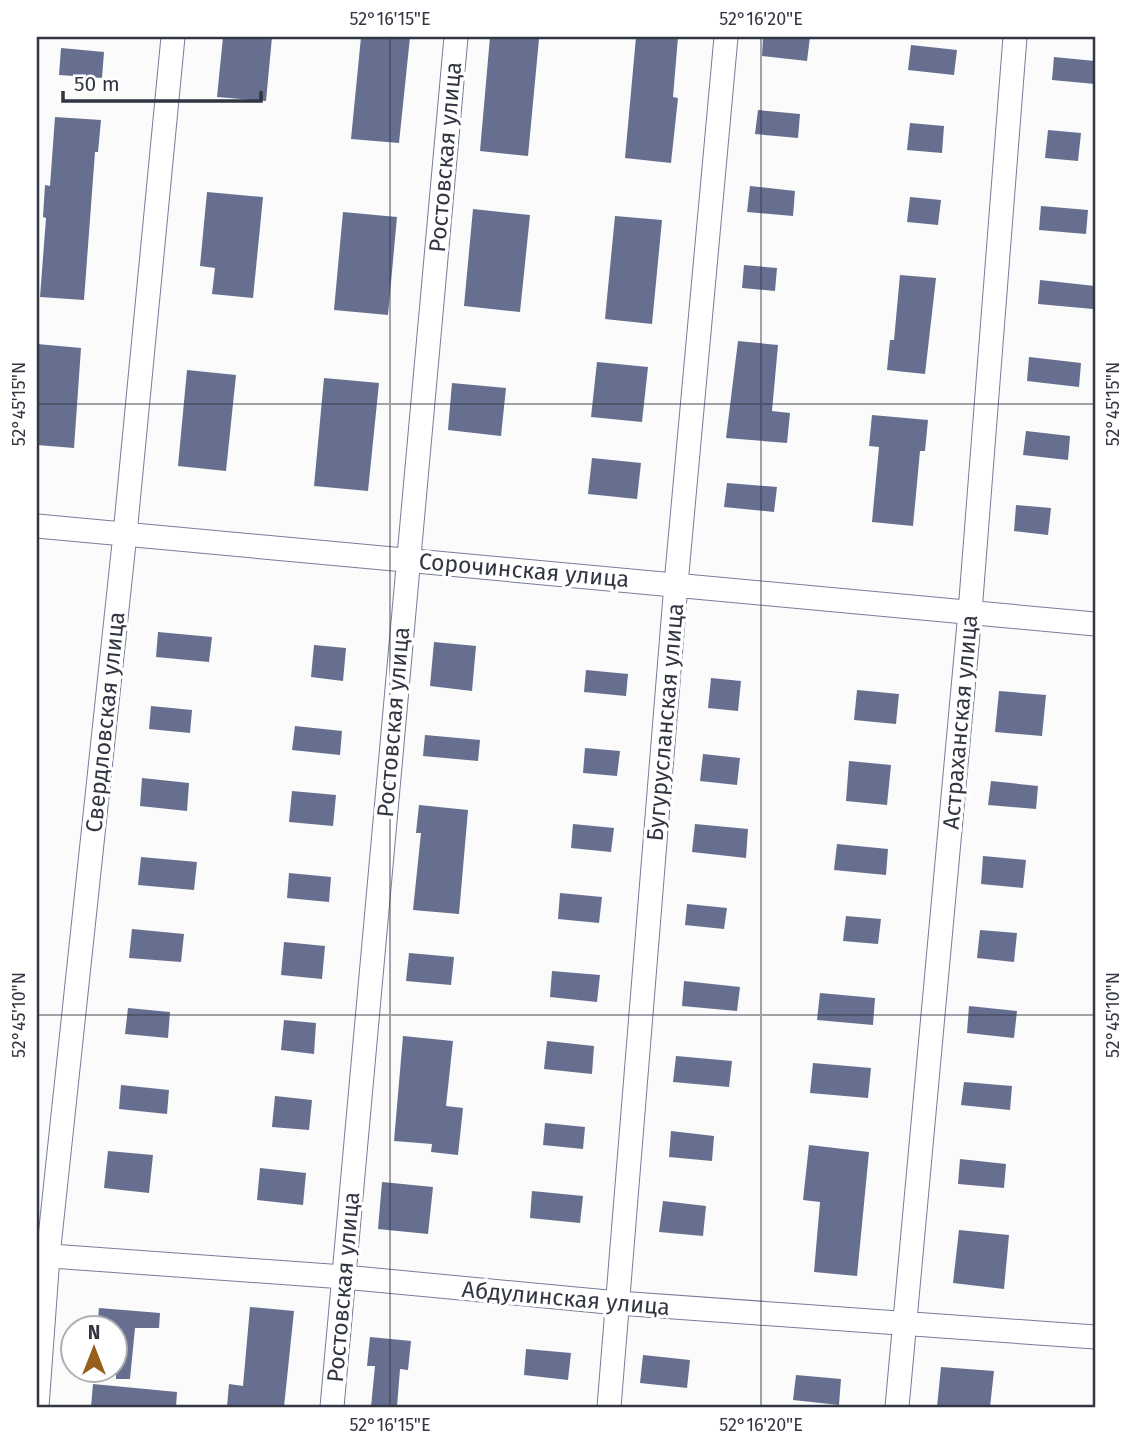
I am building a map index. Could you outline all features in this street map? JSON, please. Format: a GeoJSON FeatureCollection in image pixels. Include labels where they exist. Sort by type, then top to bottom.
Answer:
{"type":"FeatureCollection","features":[{"type":"Feature","properties":{"kind":"street","name":"Свердловская улица"},"geometry":{"type":"LineString","coordinates":[[37,1407],[42,1256],[125,534],[173,37]]}},
{"type":"Feature","properties":{"kind":"street","name":"Ростовская улица"},"geometry":{"type":"LineString","coordinates":[[332,1407],[456,37]]}},
{"type":"Feature","properties":{"kind":"street","name":"Бугурусланская улица"},"geometry":{"type":"LineString","coordinates":[[609,1407],[676,584],[726,37]]}},
{"type":"Feature","properties":{"kind":"street","name":"Астраханская улица"},"geometry":{"type":"LineString","coordinates":[[897,1407],[970,612],[1014,37]]}},
{"type":"Feature","properties":{"kind":"street","name":"Сорочинская улица"},"geometry":{"type":"LineString","coordinates":[[37,526],[1095,624]]}},
{"type":"Feature","properties":{"kind":"street","name":"Абдулинская улица"},"geometry":{"type":"LineString","coordinates":[[42,1256],[344,1277],[618,1303],[1095,1337]]}},
{"type":"Feature","properties":{"kind":"building"},"geometry":{"type":"Polygon","coordinates":[[[223,37],[272,37],[266,101],[217,97],[223,37]]]}},
{"type":"Feature","properties":{"kind":"building"},"geometry":{"type":"Polygon","coordinates":[[[361,37],[410,37],[399,143],[351,139],[361,37]]]}},
{"type":"Feature","properties":{"kind":"building"},"geometry":{"type":"Polygon","coordinates":[[[490,37],[539,39],[528,156],[480,151],[490,37]]]}},
{"type":"Feature","properties":{"kind":"building"},"geometry":{"type":"Polygon","coordinates":[[[636,37],[678,37],[673,97],[678,98],[671,163],[625,158],[636,37]]]}},
{"type":"Feature","properties":{"kind":"building"},"geometry":{"type":"Polygon","coordinates":[[[763,37],[810,37],[807,61],[762,56],[763,37]]]}},
{"type":"Feature","properties":{"kind":"building"},"geometry":{"type":"Polygon","coordinates":[[[911,45],[957,50],[954,75],[908,70],[911,45]]]}},
{"type":"Feature","properties":{"kind":"building"},"geometry":{"type":"Polygon","coordinates":[[[61,48],[104,52],[102,78],[59,75],[61,48]]]}},
{"type":"Feature","properties":{"kind":"building"},"geometry":{"type":"Polygon","coordinates":[[[1054,57],[1095,61],[1095,84],[1052,80],[1054,57]]]}},
{"type":"Feature","properties":{"kind":"building"},"geometry":{"type":"Polygon","coordinates":[[[758,110],[800,114],[798,138],[755,134],[758,110]]]}},
{"type":"Feature","properties":{"kind":"building"},"geometry":{"type":"Polygon","coordinates":[[[55,117],[101,120],[98,152],[95,152],[84,300],[40,297],[46,218],[43,217],[45,185],[50,186],[55,117]]]}},
{"type":"Feature","properties":{"kind":"building"},"geometry":{"type":"Polygon","coordinates":[[[910,123],[944,126],[942,153],[907,150],[910,123]]]}},
{"type":"Feature","properties":{"kind":"building"},"geometry":{"type":"Polygon","coordinates":[[[1048,130],[1081,133],[1078,161],[1045,158],[1048,130]]]}},
{"type":"Feature","properties":{"kind":"building"},"geometry":{"type":"Polygon","coordinates":[[[750,186],[795,191],[793,216],[747,212],[750,186]]]}},
{"type":"Feature","properties":{"kind":"building"},"geometry":{"type":"Polygon","coordinates":[[[207,192],[263,197],[253,298],[212,294],[215,268],[200,266],[207,192]]]}},
{"type":"Feature","properties":{"kind":"building"},"geometry":{"type":"Polygon","coordinates":[[[910,197],[941,200],[938,225],[907,222],[910,197]]]}},
{"type":"Feature","properties":{"kind":"building"},"geometry":{"type":"Polygon","coordinates":[[[1041,206],[1088,210],[1086,234],[1039,230],[1041,206]]]}},
{"type":"Feature","properties":{"kind":"building"},"geometry":{"type":"Polygon","coordinates":[[[473,209],[530,215],[520,312],[464,306],[473,209]]]}},
{"type":"Feature","properties":{"kind":"building"},"geometry":{"type":"Polygon","coordinates":[[[343,212],[397,217],[388,315],[334,310],[343,212]]]}},
{"type":"Feature","properties":{"kind":"building"},"geometry":{"type":"Polygon","coordinates":[[[615,216],[662,220],[652,324],[605,319],[615,216]]]}},
{"type":"Feature","properties":{"kind":"building"},"geometry":{"type":"Polygon","coordinates":[[[744,265],[777,268],[775,291],[742,288],[744,265]]]}},
{"type":"Feature","properties":{"kind":"building"},"geometry":{"type":"Polygon","coordinates":[[[900,275],[936,278],[925,374],[887,370],[890,340],[894,340],[900,275]]]}},
{"type":"Feature","properties":{"kind":"building"},"geometry":{"type":"Polygon","coordinates":[[[1040,280],[1095,286],[1093,309],[1038,304],[1040,280]]]}},
{"type":"Feature","properties":{"kind":"building"},"geometry":{"type":"Polygon","coordinates":[[[738,341],[778,345],[772,411],[790,413],[787,443],[726,438],[738,341]]]}},
{"type":"Feature","properties":{"kind":"building"},"geometry":{"type":"Polygon","coordinates":[[[37,344],[81,348],[74,448],[37,445],[37,344]]]}},
{"type":"Feature","properties":{"kind":"building"},"geometry":{"type":"Polygon","coordinates":[[[1029,357],[1081,363],[1079,387],[1027,381],[1029,357]]]}},
{"type":"Feature","properties":{"kind":"building"},"geometry":{"type":"Polygon","coordinates":[[[597,362],[648,367],[642,422],[591,417],[597,362]]]}},
{"type":"Feature","properties":{"kind":"building"},"geometry":{"type":"Polygon","coordinates":[[[187,370],[236,375],[226,471],[178,466],[187,370]]]}},
{"type":"Feature","properties":{"kind":"building"},"geometry":{"type":"Polygon","coordinates":[[[324,378],[379,383],[368,491],[314,486],[324,378]]]}},
{"type":"Feature","properties":{"kind":"building"},"geometry":{"type":"Polygon","coordinates":[[[452,383],[506,388],[501,436],[448,430],[452,383]]]}},
{"type":"Feature","properties":{"kind":"building"},"geometry":{"type":"Polygon","coordinates":[[[872,415],[928,420],[925,451],[920,451],[913,526],[872,522],[879,447],[869,446],[872,415]]]}},
{"type":"Feature","properties":{"kind":"building"},"geometry":{"type":"Polygon","coordinates":[[[1026,431],[1070,436],[1068,460],[1023,455],[1026,431]]]}},
{"type":"Feature","properties":{"kind":"building"},"geometry":{"type":"Polygon","coordinates":[[[592,458],[641,463],[637,499],[588,494],[592,458]]]}},
{"type":"Feature","properties":{"kind":"building"},"geometry":{"type":"Polygon","coordinates":[[[727,483],[777,487],[774,512],[724,507],[727,483]]]}},
{"type":"Feature","properties":{"kind":"building"},"geometry":{"type":"Polygon","coordinates":[[[1016,505],[1051,508],[1048,535],[1014,531],[1016,505]]]}},
{"type":"Feature","properties":{"kind":"building"},"geometry":{"type":"Polygon","coordinates":[[[158,632],[212,637],[209,662],[156,657],[158,632]]]}},
{"type":"Feature","properties":{"kind":"building"},"geometry":{"type":"Polygon","coordinates":[[[434,642],[476,646],[472,691],[430,686],[434,642]]]}},
{"type":"Feature","properties":{"kind":"building"},"geometry":{"type":"Polygon","coordinates":[[[314,645],[346,648],[343,681],[311,677],[314,645]]]}},
{"type":"Feature","properties":{"kind":"building"},"geometry":{"type":"Polygon","coordinates":[[[586,670],[628,674],[626,696],[584,692],[586,670]]]}},
{"type":"Feature","properties":{"kind":"building"},"geometry":{"type":"Polygon","coordinates":[[[711,678],[741,681],[738,711],[708,708],[711,678]]]}},
{"type":"Feature","properties":{"kind":"building"},"geometry":{"type":"Polygon","coordinates":[[[857,690],[899,694],[896,724],[854,720],[857,690]]]}},
{"type":"Feature","properties":{"kind":"building"},"geometry":{"type":"Polygon","coordinates":[[[999,691],[1046,695],[1042,736],[995,732],[999,691]]]}},
{"type":"Feature","properties":{"kind":"building"},"geometry":{"type":"Polygon","coordinates":[[[151,706],[192,710],[190,733],[149,729],[151,706]]]}},
{"type":"Feature","properties":{"kind":"building"},"geometry":{"type":"Polygon","coordinates":[[[295,726],[342,731],[340,755],[292,750],[295,726]]]}},
{"type":"Feature","properties":{"kind":"building"},"geometry":{"type":"Polygon","coordinates":[[[425,735],[480,740],[478,761],[423,756],[425,735]]]}},
{"type":"Feature","properties":{"kind":"building"},"geometry":{"type":"Polygon","coordinates":[[[585,748],[620,751],[617,776],[583,773],[585,748]]]}},
{"type":"Feature","properties":{"kind":"building"},"geometry":{"type":"Polygon","coordinates":[[[703,754],[740,758],[737,785],[700,781],[703,754]]]}},
{"type":"Feature","properties":{"kind":"building"},"geometry":{"type":"Polygon","coordinates":[[[849,761],[891,765],[887,805],[846,801],[849,761]]]}},
{"type":"Feature","properties":{"kind":"building"},"geometry":{"type":"Polygon","coordinates":[[[142,778],[189,783],[187,811],[140,806],[142,778]]]}},
{"type":"Feature","properties":{"kind":"building"},"geometry":{"type":"Polygon","coordinates":[[[991,781],[1038,786],[1036,809],[988,805],[991,781]]]}},
{"type":"Feature","properties":{"kind":"building"},"geometry":{"type":"Polygon","coordinates":[[[292,791],[336,795],[333,826],[289,822],[292,791]]]}},
{"type":"Feature","properties":{"kind":"building"},"geometry":{"type":"Polygon","coordinates":[[[419,805],[468,810],[459,914],[413,910],[421,833],[416,833],[419,805]]]}},
{"type":"Feature","properties":{"kind":"building"},"geometry":{"type":"Polygon","coordinates":[[[573,824],[614,828],[611,852],[571,848],[573,824]]]}},
{"type":"Feature","properties":{"kind":"building"},"geometry":{"type":"Polygon","coordinates":[[[695,824],[748,829],[746,858],[692,852],[695,824]]]}},
{"type":"Feature","properties":{"kind":"building"},"geometry":{"type":"Polygon","coordinates":[[[837,844],[888,849],[886,875],[834,870],[837,844]]]}},
{"type":"Feature","properties":{"kind":"building"},"geometry":{"type":"Polygon","coordinates":[[[983,856],[1026,860],[1023,888],[981,884],[983,856]]]}},
{"type":"Feature","properties":{"kind":"building"},"geometry":{"type":"Polygon","coordinates":[[[141,857],[197,862],[194,890],[138,885],[141,857]]]}},
{"type":"Feature","properties":{"kind":"building"},"geometry":{"type":"Polygon","coordinates":[[[289,873],[331,877],[329,902],[287,898],[289,873]]]}},
{"type":"Feature","properties":{"kind":"building"},"geometry":{"type":"Polygon","coordinates":[[[560,893],[602,897],[599,923],[558,919],[560,893]]]}},
{"type":"Feature","properties":{"kind":"building"},"geometry":{"type":"Polygon","coordinates":[[[687,904],[727,908],[724,929],[685,925],[687,904]]]}},
{"type":"Feature","properties":{"kind":"building"},"geometry":{"type":"Polygon","coordinates":[[[846,916],[881,919],[878,944],[843,941],[846,916]]]}},
{"type":"Feature","properties":{"kind":"building"},"geometry":{"type":"Polygon","coordinates":[[[132,929],[184,934],[181,962],[129,958],[132,929]]]}},
{"type":"Feature","properties":{"kind":"building"},"geometry":{"type":"Polygon","coordinates":[[[980,930],[1017,933],[1014,962],[977,958],[980,930]]]}},
{"type":"Feature","properties":{"kind":"building"},"geometry":{"type":"Polygon","coordinates":[[[284,942],[325,946],[322,979],[281,975],[284,942]]]}},
{"type":"Feature","properties":{"kind":"building"},"geometry":{"type":"Polygon","coordinates":[[[409,953],[454,957],[451,985],[406,981],[409,953]]]}},
{"type":"Feature","properties":{"kind":"building"},"geometry":{"type":"Polygon","coordinates":[[[552,971],[600,975],[597,1002],[550,997],[552,971]]]}},
{"type":"Feature","properties":{"kind":"building"},"geometry":{"type":"Polygon","coordinates":[[[684,981],[740,987],[737,1011],[682,1006],[684,981]]]}},
{"type":"Feature","properties":{"kind":"building"},"geometry":{"type":"Polygon","coordinates":[[[820,993],[875,998],[873,1025],[817,1020],[820,993]]]}},
{"type":"Feature","properties":{"kind":"building"},"geometry":{"type":"Polygon","coordinates":[[[969,1006],[1017,1011],[1014,1038],[967,1033],[969,1006]]]}},
{"type":"Feature","properties":{"kind":"building"},"geometry":{"type":"Polygon","coordinates":[[[128,1008],[170,1012],[168,1038],[125,1034],[128,1008]]]}},
{"type":"Feature","properties":{"kind":"building"},"geometry":{"type":"Polygon","coordinates":[[[284,1020],[316,1023],[314,1054],[281,1050],[284,1020]]]}},
{"type":"Feature","properties":{"kind":"building"},"geometry":{"type":"Polygon","coordinates":[[[403,1036],[453,1041],[446,1106],[463,1108],[458,1155],[431,1152],[432,1144],[394,1141],[403,1036]]]}},
{"type":"Feature","properties":{"kind":"building"},"geometry":{"type":"Polygon","coordinates":[[[547,1041],[594,1046],[592,1074],[544,1069],[547,1041]]]}},
{"type":"Feature","properties":{"kind":"building"},"geometry":{"type":"Polygon","coordinates":[[[676,1056],[732,1061],[729,1087],[673,1082],[676,1056]]]}},
{"type":"Feature","properties":{"kind":"building"},"geometry":{"type":"Polygon","coordinates":[[[813,1063],[871,1068],[868,1098],[810,1093],[813,1063]]]}},
{"type":"Feature","properties":{"kind":"building"},"geometry":{"type":"Polygon","coordinates":[[[964,1082],[1012,1086],[1010,1110],[961,1105],[964,1082]]]}},
{"type":"Feature","properties":{"kind":"building"},"geometry":{"type":"Polygon","coordinates":[[[121,1085],[169,1090],[167,1114],[119,1109],[121,1085]]]}},
{"type":"Feature","properties":{"kind":"building"},"geometry":{"type":"Polygon","coordinates":[[[275,1096],[312,1100],[309,1130],[272,1127],[275,1096]]]}},
{"type":"Feature","properties":{"kind":"building"},"geometry":{"type":"Polygon","coordinates":[[[545,1123],[585,1127],[583,1149],[543,1145],[545,1123]]]}},
{"type":"Feature","properties":{"kind":"building"},"geometry":{"type":"Polygon","coordinates":[[[671,1131],[714,1136],[712,1161],[669,1157],[671,1131]]]}},
{"type":"Feature","properties":{"kind":"building"},"geometry":{"type":"Polygon","coordinates":[[[809,1145],[869,1152],[857,1276],[814,1272],[820,1202],[803,1200],[809,1145]]]}},
{"type":"Feature","properties":{"kind":"building"},"geometry":{"type":"Polygon","coordinates":[[[108,1151],[153,1155],[149,1193],[104,1188],[108,1151]]]}},
{"type":"Feature","properties":{"kind":"building"},"geometry":{"type":"Polygon","coordinates":[[[960,1159],[1006,1164],[1004,1188],[958,1184],[960,1159]]]}},
{"type":"Feature","properties":{"kind":"building"},"geometry":{"type":"Polygon","coordinates":[[[260,1168],[306,1173],[303,1205],[257,1200],[260,1168]]]}},
{"type":"Feature","properties":{"kind":"building"},"geometry":{"type":"Polygon","coordinates":[[[382,1182],[433,1187],[428,1234],[378,1229],[382,1182]]]}},
{"type":"Feature","properties":{"kind":"building"},"geometry":{"type":"Polygon","coordinates":[[[532,1191],[583,1196],[580,1223],[530,1218],[532,1191]]]}},
{"type":"Feature","properties":{"kind":"building"},"geometry":{"type":"Polygon","coordinates":[[[663,1201],[706,1206],[703,1236],[659,1232],[663,1201]]]}},
{"type":"Feature","properties":{"kind":"building"},"geometry":{"type":"Polygon","coordinates":[[[959,1230],[1009,1235],[1004,1289],[953,1283],[959,1230]]]}},
{"type":"Feature","properties":{"kind":"building"},"geometry":{"type":"Polygon","coordinates":[[[250,1307],[294,1311],[284,1407],[227,1407],[229,1384],[243,1386],[250,1307]]]}},
{"type":"Feature","properties":{"kind":"building"},"geometry":{"type":"Polygon","coordinates":[[[99,1308],[160,1313],[159,1328],[135,1328],[130,1379],[130,1314],[98,1314],[99,1308]]]}},
{"type":"Feature","properties":{"kind":"building"},"geometry":{"type":"Polygon","coordinates":[[[370,1337],[411,1341],[408,1370],[400,1369],[397,1407],[371,1407],[375,1366],[367,1366],[370,1337]]]}},
{"type":"Feature","properties":{"kind":"building"},"geometry":{"type":"Polygon","coordinates":[[[526,1349],[571,1353],[568,1380],[524,1375],[526,1349]]]}},
{"type":"Feature","properties":{"kind":"building"},"geometry":{"type":"Polygon","coordinates":[[[643,1355],[690,1360],[687,1388],[640,1383],[643,1355]]]}},
{"type":"Feature","properties":{"kind":"building"},"geometry":{"type":"Polygon","coordinates":[[[941,1367],[994,1371],[990,1407],[937,1407],[941,1367]]]}},
{"type":"Feature","properties":{"kind":"building"},"geometry":{"type":"Polygon","coordinates":[[[796,1375],[841,1379],[839,1405],[793,1400],[796,1375]]]}},
{"type":"Feature","properties":{"kind":"building"},"geometry":{"type":"Polygon","coordinates":[[[93,1384],[177,1392],[176,1407],[91,1407],[93,1384]]]}}]}
